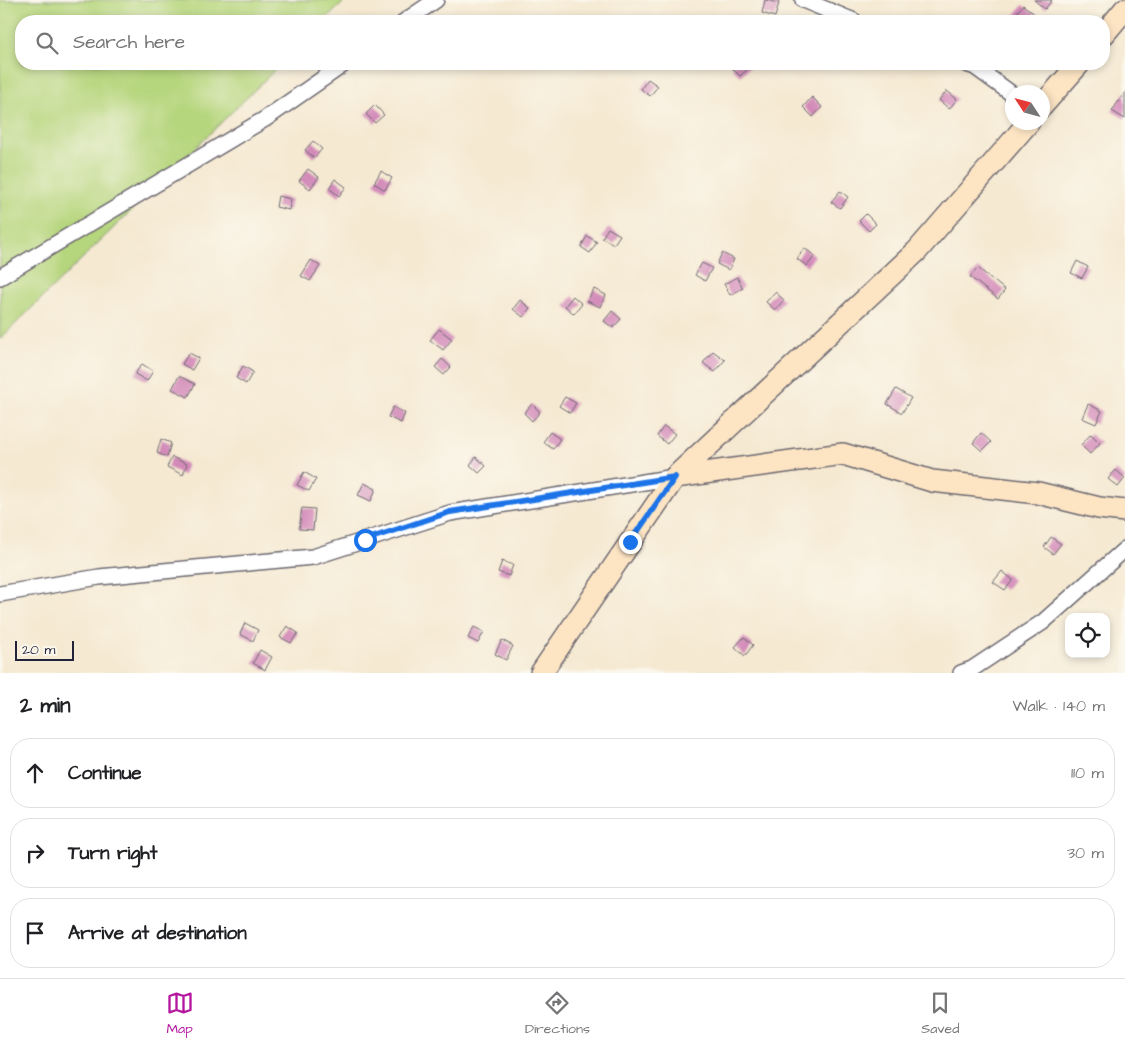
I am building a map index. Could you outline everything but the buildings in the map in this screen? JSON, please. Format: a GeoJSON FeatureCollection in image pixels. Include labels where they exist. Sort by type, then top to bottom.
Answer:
{"type":"FeatureCollection","features":[{"type":"Feature","properties":{"kind":"street"},"geometry":{"type":"LineString","coordinates":[[414,15],[436,0]]}},
{"type":"Feature","properties":{"kind":"street"},"geometry":{"type":"LineString","coordinates":[[804,0],[840,15]]}},
{"type":"Feature","properties":{"kind":"street"},"geometry":{"type":"LineString","coordinates":[[1110,27],[1125,9]]}},
{"type":"Feature","properties":{"kind":"street"},"geometry":{"type":"LineString","coordinates":[[0,277],[266,119],[335,70]]}},
{"type":"Feature","properties":{"kind":"street"},"geometry":{"type":"LineString","coordinates":[[979,70],[1005,89]]}},
{"type":"Feature","properties":{"kind":"street"},"geometry":{"type":"LineString","coordinates":[[1050,97],[1073,70]]}},
{"type":"Feature","properties":{"kind":"street"},"geometry":{"type":"LineString","coordinates":[[541,673],[675,477],[917,251],[1022,130]]}},
{"type":"Feature","properties":{"kind":"street"},"geometry":{"type":"LineString","coordinates":[[0,594],[99,577],[313,557],[450,512],[675,477],[843,454],[932,481],[1038,493],[1099,508],[1125,511]]}},
{"type":"Feature","properties":{"kind":"street"},"geometry":{"type":"LineString","coordinates":[[961,673],[1008,646],[1043,622],[1125,549]]}},
{"type":"Feature","properties":{"kind":"green space"},"geometry":{"type":"Polygon","coordinates":[[[0,0],[346,0],[330,15],[15,15],[15,70],[275,70],[0,339],[0,0]]]}},
{"type":"Feature","properties":{"kind":"route"},"geometry":{"type":"LineString","coordinates":[[365,540],[450,512],[675,477],[630,542]]}}]}
